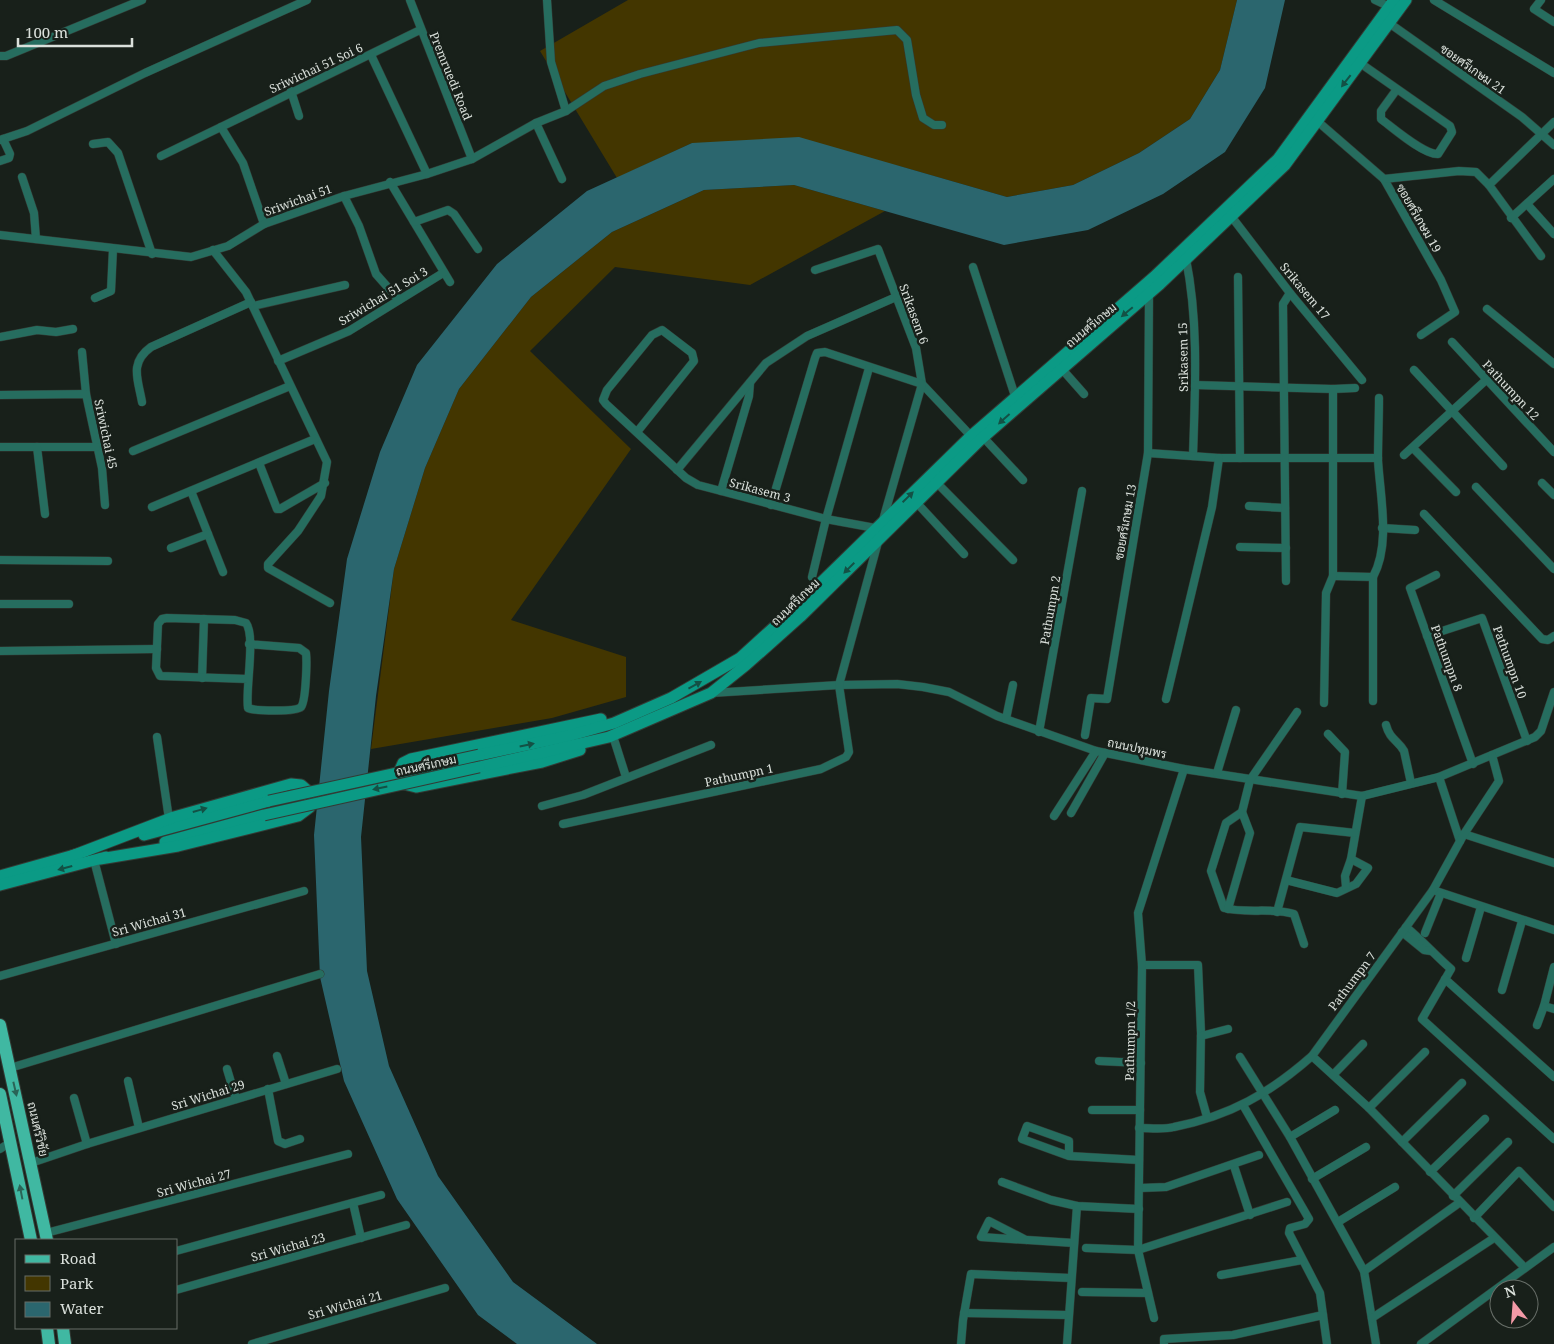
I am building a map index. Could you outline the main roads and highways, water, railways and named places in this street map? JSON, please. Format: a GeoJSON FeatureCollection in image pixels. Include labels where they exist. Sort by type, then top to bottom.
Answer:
{"type":"FeatureCollection","features":[{"type":"Feature","properties":{"kind":"main road","name":"ถนนศรีเกษม"},"geometry":{"type":"LineString","coordinates":[[0,885],[72,856],[269,801],[568,736],[614,723],[671,698],[740,658],[879,528],[971,436],[1154,277],[1289,151],[1316,120],[1406,0]]}},
{"type":"Feature","properties":{"kind":"main road","name":"ถนนศรีเกษม"},"geometry":{"type":"LineString","coordinates":[[36,871],[97,860],[264,815],[611,736],[711,693],[800,618],[879,528],[916,502],[938,483],[983,437],[1149,294],[1285,165],[1289,151],[1392,3]]}},
{"type":"Feature","properties":{"kind":"main road"},"geometry":{"type":"LineString","coordinates":[[611,736],[567,756],[416,787],[404,784],[399,772],[403,763],[411,758],[612,717],[671,698]]}},
{"type":"Feature","properties":{"kind":"main road"},"geometry":{"type":"LineString","coordinates":[[72,856],[169,819],[291,784],[306,788],[311,802],[307,811],[298,816],[178,846],[97,860]]}},
{"type":"Feature","properties":{"kind":"main road"},"geometry":{"type":"LineString","coordinates":[[0,874],[36,871]]}},
{"type":"Feature","properties":{"kind":"main road"},"geometry":{"type":"LineString","coordinates":[[0,889],[36,871]]}},
{"type":"Feature","properties":{"kind":"main road","name":"ถนนศรีวิชัย"},"geometry":{"type":"LineString","coordinates":[[0,1025],[5,1069],[31,1163],[46,1237]]}},
{"type":"Feature","properties":{"kind":"main road"},"geometry":{"type":"LineString","coordinates":[[0,1094],[31,1239]]}},
{"type":"Feature","properties":{"kind":"main road"},"geometry":{"type":"LineString","coordinates":[[47,1329],[49,1344]]}},
{"type":"Feature","properties":{"kind":"main road"},"geometry":{"type":"LineString","coordinates":[[63,1329],[65,1344]]}},
{"type":"Feature","properties":{"kind":"water"},"geometry":{"type":"Polygon","coordinates":[[[1237,0],[1285,0],[1265,88],[1225,152],[1163,194],[1088,230],[1004,245],[794,185],[704,190],[612,232],[531,297],[459,389],[425,468],[394,569],[376,696],[361,837],[367,971],[389,1066],[438,1176],[513,1282],[597,1344],[517,1344],[478,1315],[397,1199],[344,1081],[320,977],[314,835],[329,691],[347,559],[380,452],[417,365],[497,264],[587,191],[692,143],[799,137],[1007,197],[1073,185],[1139,153],[1190,119],[1220,70],[1237,0]]]}}]}
